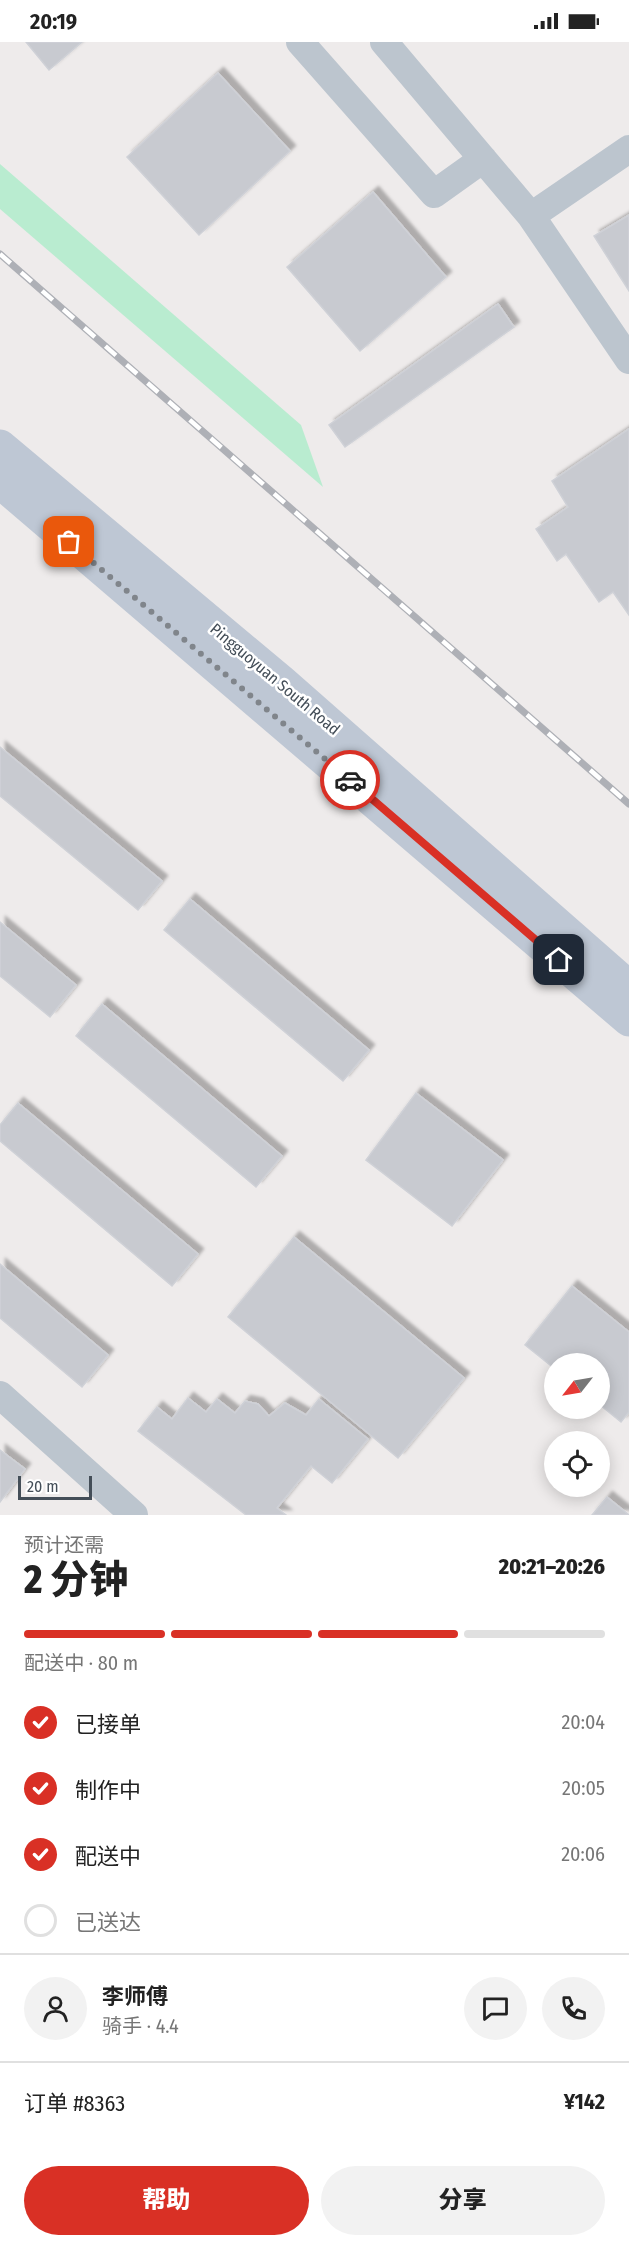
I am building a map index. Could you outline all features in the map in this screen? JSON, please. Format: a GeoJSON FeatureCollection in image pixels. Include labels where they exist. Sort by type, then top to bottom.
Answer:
{"type":"FeatureCollection","features":[{"type":"Feature","properties":{"kind":"main road","name":"Pingguoyuan South Road"},"geometry":{"type":"LineString","coordinates":[[0,446],[282,682],[629,987]]}},
{"type":"Feature","properties":{"kind":"main road","name":"Pingguoyuan South Road"},"geometry":{"type":"LineString","coordinates":[[0,482],[629,1020]]}},
{"type":"Feature","properties":{"kind":"street"},"geometry":{"type":"LineString","coordinates":[[300,42],[434,194],[483,159]]}},
{"type":"Feature","properties":{"kind":"street"},"geometry":{"type":"LineString","coordinates":[[384,42],[531,216],[629,360]]}},
{"type":"Feature","properties":{"kind":"street"},"geometry":{"type":"LineString","coordinates":[[531,216],[629,149]]}},
{"type":"Feature","properties":{"kind":"street"},"geometry":{"type":"LineString","coordinates":[[0,1395],[134,1515]]}},
{"type":"Feature","properties":{"kind":"green space"},"geometry":{"type":"Polygon","coordinates":[[[0,164],[301,425],[323,487],[0,209],[0,164]]]}},
{"type":"Feature","properties":{"kind":"building"},"geometry":{"type":"Polygon","coordinates":[[[26,42],[82,42],[49,70],[26,42]]]}},
{"type":"Feature","properties":{"kind":"building"},"geometry":{"type":"Polygon","coordinates":[[[218,73],[290,151],[199,235],[127,157],[218,73]]]}},
{"type":"Feature","properties":{"kind":"building"},"geometry":{"type":"Polygon","coordinates":[[[373,192],[446,277],[360,351],[287,267],[373,192]]]}},
{"type":"Feature","properties":{"kind":"building"},"geometry":{"type":"Polygon","coordinates":[[[629,215],[629,291],[594,236],[629,215]]]}},
{"type":"Feature","properties":{"kind":"building"},"geometry":{"type":"Polygon","coordinates":[[[498,304],[514,327],[345,447],[329,425],[498,304]]]}},
{"type":"Feature","properties":{"kind":"building"},"geometry":{"type":"Polygon","coordinates":[[[629,429],[629,615],[613,592],[599,602],[566,554],[557,561],[536,529],[568,507],[552,481],[629,429]]]}},
{"type":"Feature","properties":{"kind":"building"},"geometry":{"type":"Polygon","coordinates":[[[0,747],[162,881],[138,910],[0,796],[0,747]]]}},
{"type":"Feature","properties":{"kind":"building"},"geometry":{"type":"Polygon","coordinates":[[[190,899],[369,1050],[343,1081],[164,930],[190,899]]]}},
{"type":"Feature","properties":{"kind":"building"},"geometry":{"type":"Polygon","coordinates":[[[0,922],[76,985],[50,1017],[0,976],[0,922]]]}},
{"type":"Feature","properties":{"kind":"building"},"geometry":{"type":"Polygon","coordinates":[[[102,1004],[282,1156],[256,1187],[76,1036],[102,1004]]]}},
{"type":"Feature","properties":{"kind":"building"},"geometry":{"type":"Polygon","coordinates":[[[416,1093],[503,1160],[452,1226],[366,1160],[416,1093]]]}},
{"type":"Feature","properties":{"kind":"building"},"geometry":{"type":"Polygon","coordinates":[[[18,1103],[198,1254],[172,1286],[0,1141],[0,1125],[18,1103]]]}},
{"type":"Feature","properties":{"kind":"building"},"geometry":{"type":"Polygon","coordinates":[[[294,1237],[464,1378],[398,1458],[228,1317],[294,1237]]]}},
{"type":"Feature","properties":{"kind":"building"},"geometry":{"type":"Polygon","coordinates":[[[0,1264],[108,1355],[82,1387],[0,1318],[0,1264]]]}},
{"type":"Feature","properties":{"kind":"building"},"geometry":{"type":"Polygon","coordinates":[[[572,1286],[629,1332],[629,1412],[621,1422],[610,1413],[610,1353],[544,1353],[544,1360],[525,1345],[572,1286]]]}},
{"type":"Feature","properties":{"kind":"building"},"geometry":{"type":"Polygon","coordinates":[[[188,1398],[206,1412],[217,1399],[235,1413],[245,1401],[258,1404],[269,1416],[285,1403],[306,1415],[319,1399],[368,1439],[332,1483],[311,1466],[277,1508],[286,1515],[246,1515],[138,1431],[157,1407],[172,1419],[188,1398]]]}},
{"type":"Feature","properties":{"kind":"building"},"geometry":{"type":"Polygon","coordinates":[[[0,1450],[25,1469],[0,1502],[0,1450]]]}},
{"type":"Feature","properties":{"kind":"building"},"geometry":{"type":"Polygon","coordinates":[[[607,1497],[629,1515],[592,1515],[607,1497]]]}},
{"type":"Feature","properties":{"kind":"railway"},"geometry":{"type":"LineString","coordinates":[[0,254],[629,804]]}},
{"type":"Feature","properties":{"kind":"way so far"},"geometry":{"type":"LineString","coordinates":[[69,542],[350,780]]}},
{"type":"Feature","properties":{"kind":"route"},"geometry":{"type":"LineString","coordinates":[[350,780],[559,960]]}}]}
